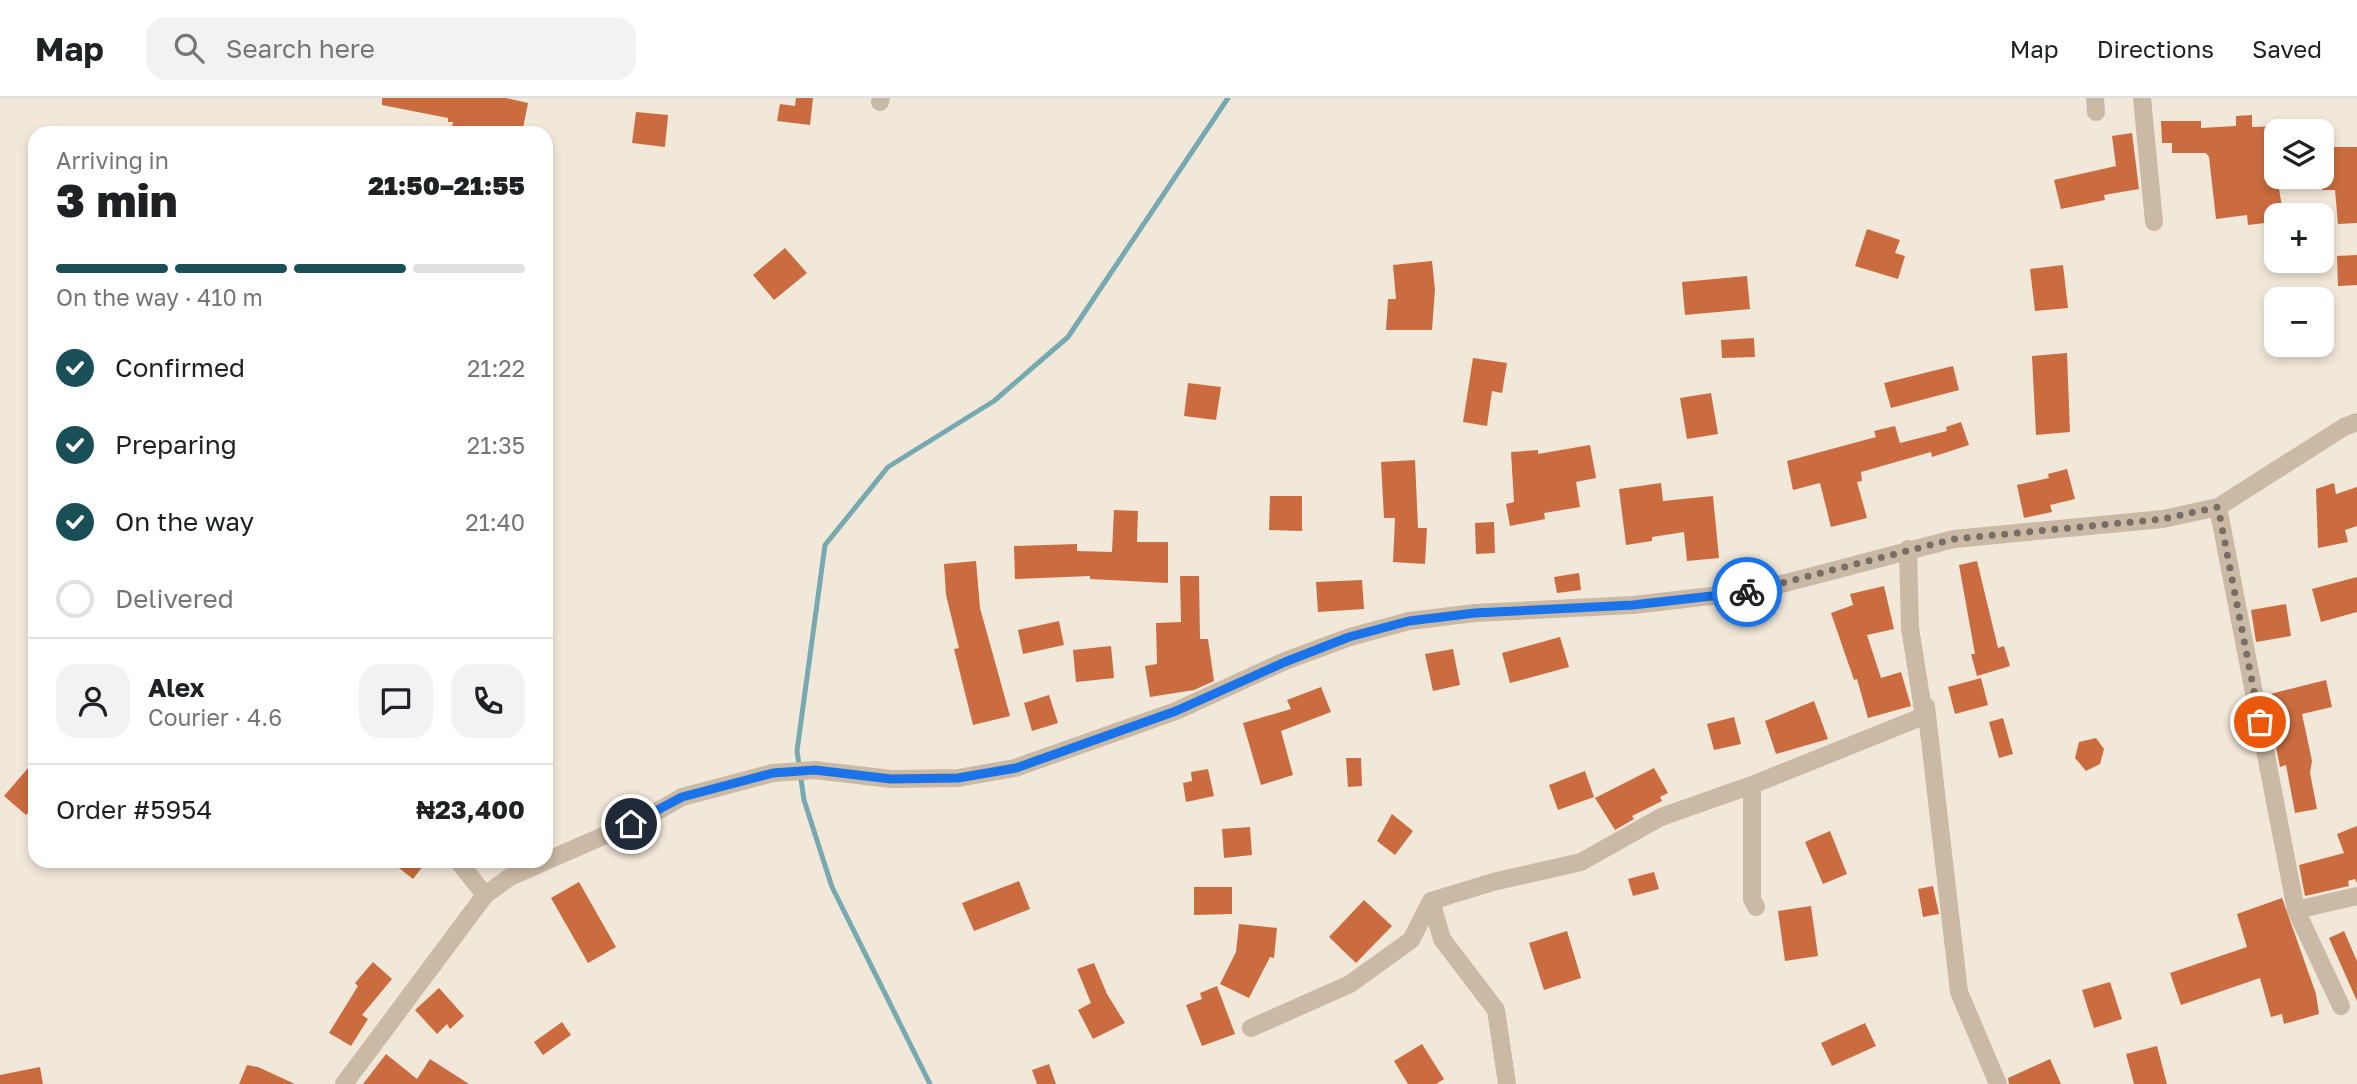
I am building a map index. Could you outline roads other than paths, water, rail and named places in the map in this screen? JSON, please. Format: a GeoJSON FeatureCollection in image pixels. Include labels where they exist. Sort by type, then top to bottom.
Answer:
{"type":"FeatureCollection","features":[{"type":"Feature","properties":{"kind":"street"},"geometry":{"type":"LineString","coordinates":[[2142,98],[2154,222]]}},
{"type":"Feature","properties":{"kind":"street"},"geometry":{"type":"LineString","coordinates":[[553,858],[649,816],[682,797],[785,772],[811,771],[918,779],[958,778],[1016,768],[1176,711],[1349,637],[1409,621],[1475,613],[1633,605],[1755,591],[1954,539],[2163,519],[2218,507],[2333,433],[2357,422]]}},
{"type":"Feature","properties":{"kind":"street"},"geometry":{"type":"LineString","coordinates":[[2218,507],[2296,910],[2341,1006]]}},
{"type":"Feature","properties":{"kind":"street"},"geometry":{"type":"LineString","coordinates":[[1251,1028],[1350,984],[1411,940],[1431,901],[1493,882],[1581,862],[1661,817],[1752,785],[1924,716],[1910,628],[1908,549]]}},
{"type":"Feature","properties":{"kind":"street"},"geometry":{"type":"LineString","coordinates":[[1908,549],[1959,992],[1998,1084]]}},
{"type":"Feature","properties":{"kind":"street"},"geometry":{"type":"LineString","coordinates":[[1752,785],[1750,841],[1755,907]]}},
{"type":"Feature","properties":{"kind":"street"},"geometry":{"type":"LineString","coordinates":[[464,868],[485,895]]}},
{"type":"Feature","properties":{"kind":"street"},"geometry":{"type":"LineString","coordinates":[[344,1084],[485,895],[510,877],[530,868]]}},
{"type":"Feature","properties":{"kind":"street"},"geometry":{"type":"LineString","coordinates":[[2296,910],[2357,896]]}},
{"type":"Feature","properties":{"kind":"street"},"geometry":{"type":"LineString","coordinates":[[1431,901],[1442,939],[1496,1010],[1507,1084]]}},
{"type":"Feature","properties":{"kind":"waterway"},"geometry":{"type":"LineString","coordinates":[[930,1084],[832,887],[804,800],[797,751],[825,545],[888,467],[994,401],[1068,337],[1228,98]]}}]}
